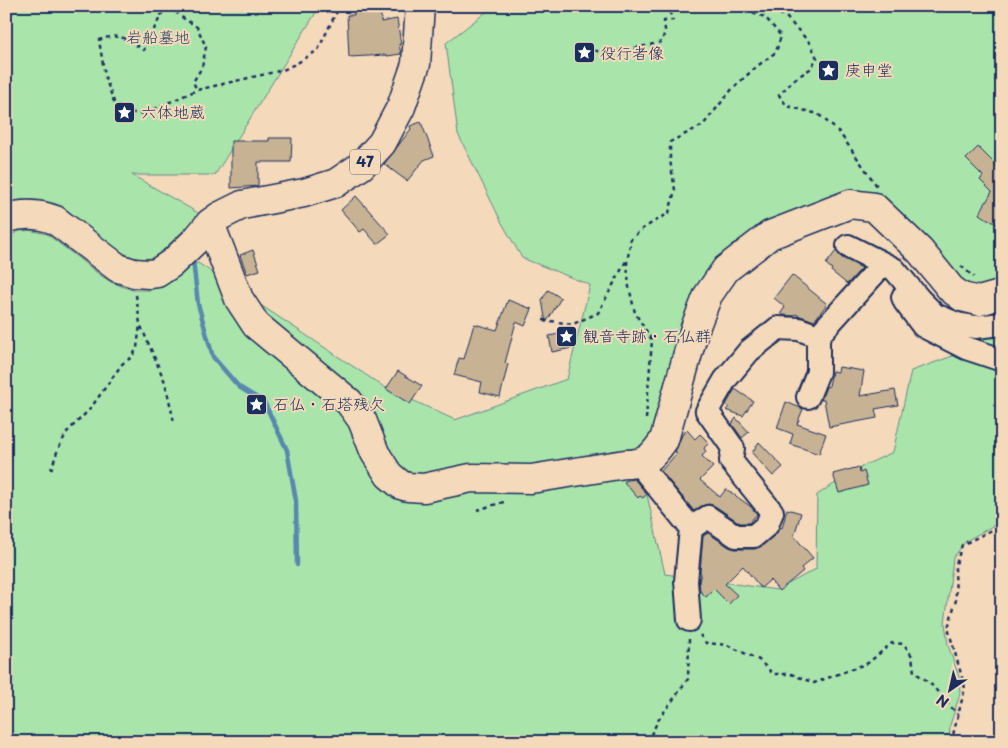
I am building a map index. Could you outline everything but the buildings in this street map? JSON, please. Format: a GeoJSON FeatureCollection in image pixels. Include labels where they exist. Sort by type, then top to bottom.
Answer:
{"type":"FeatureCollection","features":[{"type":"Feature","properties":{"kind":"main road","name":"47"},"geometry":{"type":"LineString","coordinates":[[6,218],[29,214],[46,216],[55,220],[123,270],[134,273],[157,273],[172,263],[196,240],[210,222],[220,216],[242,205],[304,193],[336,183],[361,166],[382,143],[401,107],[416,64],[420,6]]}},
{"type":"Feature","properties":{"kind":"main road"},"geometry":{"type":"LineString","coordinates":[[210,222],[239,299],[256,325],[349,402],[362,420],[374,453],[389,475],[408,487],[424,488],[471,478],[531,479],[625,464],[639,464],[655,453],[664,440],[693,335],[708,295],[726,269],[770,235],[850,204],[874,207],[920,251],[951,290],[962,297],[979,301],[1001,295]]}},
{"type":"Feature","properties":{"kind":"street"},"geometry":{"type":"LineString","coordinates":[[848,246],[888,266],[935,315],[957,324],[975,327],[1002,324]]}},
{"type":"Feature","properties":{"kind":"street"},"geometry":{"type":"LineString","coordinates":[[808,397],[818,372],[818,336],[888,266]]}},
{"type":"Feature","properties":{"kind":"street"},"geometry":{"type":"LineString","coordinates":[[888,266],[905,302],[923,326],[966,348],[1002,360]]}},
{"type":"Feature","properties":{"kind":"street"},"geometry":{"type":"LineString","coordinates":[[691,528],[708,517],[736,536],[754,536],[767,525],[772,512],[731,461],[733,448],[707,411],[725,380],[749,351],[778,328],[799,329],[818,336]]}},
{"type":"Feature","properties":{"kind":"street"},"geometry":{"type":"LineString","coordinates":[[639,464],[691,528],[686,581],[689,620]]}},
{"type":"Feature","properties":{"kind":"path"},"geometry":{"type":"LineString","coordinates":[[152,6],[163,12]]}},
{"type":"Feature","properties":{"kind":"path"},"geometry":{"type":"LineString","coordinates":[[197,90],[193,82],[202,67],[206,47],[197,26],[180,16],[169,6],[163,12],[144,50],[126,39],[113,35],[99,40],[105,77],[114,102],[125,112],[143,114],[197,90],[283,70],[299,62],[318,50],[340,6]]}},
{"type":"Feature","properties":{"kind":"path"},"geometry":{"type":"LineString","coordinates":[[587,48],[593,52],[608,52],[662,42],[665,30],[664,21],[673,20],[664,6]]}},
{"type":"Feature","properties":{"kind":"path"},"geometry":{"type":"LineString","coordinates":[[646,427],[652,340],[635,313],[629,287],[627,263],[631,240],[642,230],[669,213],[675,190],[670,160],[670,142],[703,126],[733,88],[776,52],[781,36],[765,17],[737,9],[704,6]]}},
{"type":"Feature","properties":{"kind":"path"},"geometry":{"type":"LineString","coordinates":[[737,9],[752,6]]}},
{"type":"Feature","properties":{"kind":"path"},"geometry":{"type":"LineString","coordinates":[[764,6],[786,17],[810,43],[817,58],[810,69],[795,79],[779,95],[787,106],[818,114],[839,132],[878,188]]}},
{"type":"Feature","properties":{"kind":"path"},"geometry":{"type":"LineString","coordinates":[[543,320],[573,324],[598,313],[629,256]]}},
{"type":"Feature","properties":{"kind":"path"},"geometry":{"type":"LineString","coordinates":[[956,260],[978,281],[1001,295]]}},
{"type":"Feature","properties":{"kind":"path"},"geometry":{"type":"LineString","coordinates":[[134,273],[140,324],[165,382],[174,422]]}},
{"type":"Feature","properties":{"kind":"path"},"geometry":{"type":"LineString","coordinates":[[51,470],[58,449],[67,432],[90,409],[122,364],[132,357],[137,348],[140,324]]}},
{"type":"Feature","properties":{"kind":"path"},"geometry":{"type":"LineString","coordinates":[[955,742],[953,736],[965,688],[948,628],[956,600],[955,567],[962,545],[1002,525]]}},
{"type":"Feature","properties":{"kind":"path"},"geometry":{"type":"LineString","coordinates":[[689,620],[706,643],[727,645],[759,660],[772,674],[791,674],[814,683],[868,663],[892,643],[904,644],[912,656],[914,672],[929,682],[959,716]]}},
{"type":"Feature","properties":{"kind":"path"},"geometry":{"type":"LineString","coordinates":[[647,742],[659,718],[688,679],[690,652],[689,620]]}},
{"type":"Feature","properties":{"kind":"green space","name":"岩船墓地"},"geometry":{"type":"Polygon","coordinates":[[[6,6],[320,6],[215,175],[132,175],[205,217],[187,227],[152,258],[142,259],[119,251],[62,206],[34,200],[6,203],[6,6]]]}},
{"type":"Feature","properties":{"kind":"green space"},"geometry":{"type":"Polygon","coordinates":[[[494,6],[1002,6],[1002,278],[986,288],[966,287],[879,197],[740,244],[654,435],[636,453],[531,468],[423,478],[406,475],[264,317],[250,298],[384,387],[455,420],[567,379],[590,285],[522,258],[502,223],[458,134],[446,43],[494,6]]]}},
{"type":"Feature","properties":{"kind":"green space"},"geometry":{"type":"Polygon","coordinates":[[[29,230],[47,234],[100,275],[111,282],[132,290],[151,290],[166,282],[181,267],[198,263],[222,279],[342,409],[381,481],[472,487],[642,473],[665,574],[777,590],[816,569],[817,495],[859,468],[893,452],[911,371],[961,353],[1002,368],[1002,515],[996,524],[966,541],[953,558],[945,623],[948,645],[959,677],[960,694],[950,725],[949,742],[6,742],[6,237],[20,231],[29,230]]]}},
{"type":"Feature","properties":{"kind":"green space"},"geometry":{"type":"Polygon","coordinates":[[[937,322],[1002,329],[1002,355],[937,322]]]}},
{"type":"Feature","properties":{"kind":"waterway"},"geometry":{"type":"LineString","coordinates":[[193,260],[198,304],[213,357],[239,387],[264,402],[287,450],[296,501],[297,565]]}},
{"type":"Feature","properties":{"kind":"place","name":"役行者像"},"geometry":{"type":"Point","coordinates":[584,53]}},
{"type":"Feature","properties":{"kind":"place","name":"庚申堂"},"geometry":{"type":"Point","coordinates":[829,70]}},
{"type":"Feature","properties":{"kind":"place","name":"六体地蔵"},"geometry":{"type":"Point","coordinates":[125,112]}},
{"type":"Feature","properties":{"kind":"place","name":"観音寺跡・石仏群"},"geometry":{"type":"Point","coordinates":[567,336]}},
{"type":"Feature","properties":{"kind":"place","name":"石仏・石塔残欠"},"geometry":{"type":"Point","coordinates":[257,404]}}]}
